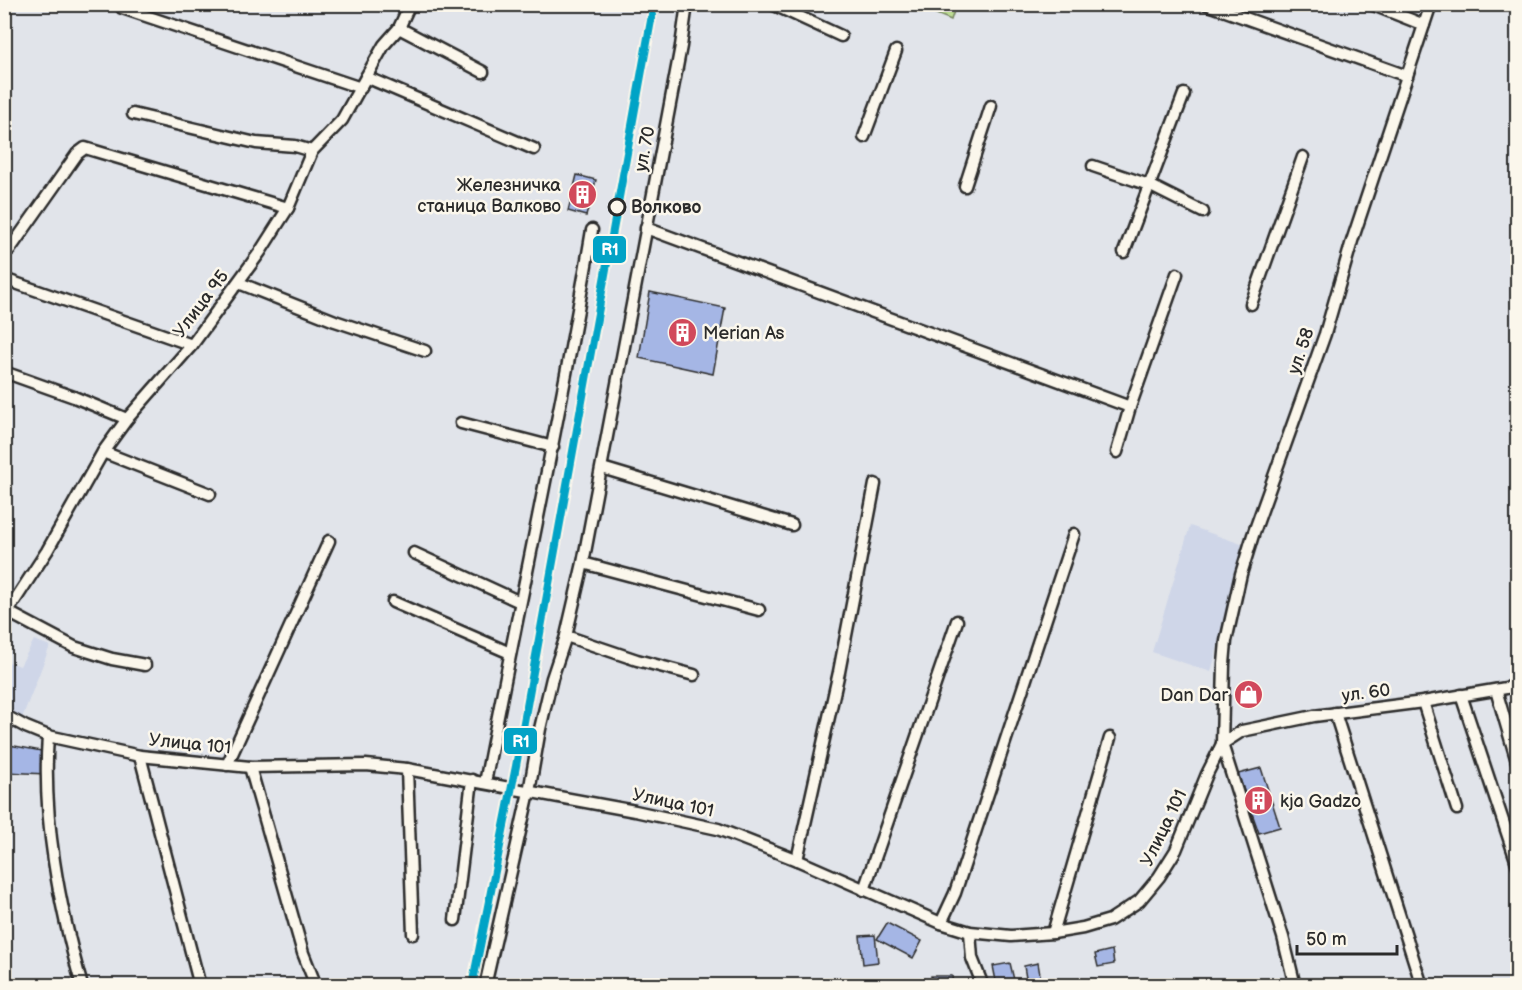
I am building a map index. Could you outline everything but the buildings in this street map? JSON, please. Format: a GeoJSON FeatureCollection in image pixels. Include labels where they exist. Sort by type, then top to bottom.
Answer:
{"type":"FeatureCollection","features":[{"type":"Feature","properties":{"kind":"street","name":"Улица 95"},"geometry":{"type":"LineString","coordinates":[[6,614],[47,551],[103,452],[127,419],[192,345],[238,283],[288,208],[312,151],[342,120],[384,45],[399,28],[410,4]]}},
{"type":"Feature","properties":{"kind":"street","name":"ул. 70"},"geometry":{"type":"LineString","coordinates":[[485,986],[529,792],[540,729],[552,678],[566,636],[583,563],[687,4]]}},
{"type":"Feature","properties":{"kind":"street"},"geometry":{"type":"LineString","coordinates":[[772,4],[841,36]]}},
{"type":"Feature","properties":{"kind":"street"},"geometry":{"type":"LineString","coordinates":[[1206,4],[1407,76]]}},
{"type":"Feature","properties":{"kind":"street"},"geometry":{"type":"LineString","coordinates":[[1371,4],[1424,25]]}},
{"type":"Feature","properties":{"kind":"street","name":"ул. 58"},"geometry":{"type":"LineString","coordinates":[[1222,744],[1226,641],[1250,545],[1325,334],[1352,241],[1431,4]]}},
{"type":"Feature","properties":{"kind":"street"},"geometry":{"type":"LineString","coordinates":[[122,8],[361,88]]}},
{"type":"Feature","properties":{"kind":"street"},"geometry":{"type":"LineString","coordinates":[[399,28],[483,72]]}},
{"type":"Feature","properties":{"kind":"street"},"geometry":{"type":"LineString","coordinates":[[864,137],[896,51]]}},
{"type":"Feature","properties":{"kind":"street"},"geometry":{"type":"LineString","coordinates":[[366,77],[534,149]]}},
{"type":"Feature","properties":{"kind":"street"},"geometry":{"type":"LineString","coordinates":[[1124,252],[1184,94]]}},
{"type":"Feature","properties":{"kind":"street"},"geometry":{"type":"LineString","coordinates":[[965,186],[991,106]]}},
{"type":"Feature","properties":{"kind":"street"},"geometry":{"type":"LineString","coordinates":[[134,114],[256,143],[295,146],[312,151]]}},
{"type":"Feature","properties":{"kind":"street"},"geometry":{"type":"LineString","coordinates":[[4,247],[10,249],[77,154],[85,148],[288,208]]}},
{"type":"Feature","properties":{"kind":"street"},"geometry":{"type":"LineString","coordinates":[[1251,304],[1303,157]]}},
{"type":"Feature","properties":{"kind":"street"},"geometry":{"type":"LineString","coordinates":[[1093,166],[1149,185],[1203,212]]}},
{"type":"Feature","properties":{"kind":"street"},"geometry":{"type":"LineString","coordinates":[[646,228],[1130,407]]}},
{"type":"Feature","properties":{"kind":"street"},"geometry":{"type":"LineString","coordinates":[[485,783],[553,447],[592,230]]}},
{"type":"Feature","properties":{"kind":"street"},"geometry":{"type":"LineString","coordinates":[[1118,452],[1130,407],[1178,274]]}},
{"type":"Feature","properties":{"kind":"street"},"geometry":{"type":"LineString","coordinates":[[4,279],[192,345]]}},
{"type":"Feature","properties":{"kind":"street"},"geometry":{"type":"LineString","coordinates":[[238,283],[335,321],[425,351]]}},
{"type":"Feature","properties":{"kind":"street"},"geometry":{"type":"LineString","coordinates":[[4,372],[127,419]]}},
{"type":"Feature","properties":{"kind":"street"},"geometry":{"type":"LineString","coordinates":[[461,423],[553,447]]}},
{"type":"Feature","properties":{"kind":"street"},"geometry":{"type":"LineString","coordinates":[[103,452],[210,494]]}},
{"type":"Feature","properties":{"kind":"street"},"geometry":{"type":"LineString","coordinates":[[602,468],[792,525]]}},
{"type":"Feature","properties":{"kind":"street"},"geometry":{"type":"LineString","coordinates":[[797,860],[839,672],[875,484]]}},
{"type":"Feature","properties":{"kind":"street"},"geometry":{"type":"LineString","coordinates":[[941,923],[955,893],[1074,534]]}},
{"type":"Feature","properties":{"kind":"street"},"geometry":{"type":"LineString","coordinates":[[227,765],[329,541]]}},
{"type":"Feature","properties":{"kind":"street"},"geometry":{"type":"LineString","coordinates":[[414,553],[520,602]]}},
{"type":"Feature","properties":{"kind":"street"},"geometry":{"type":"LineString","coordinates":[[583,563],[759,610]]}},
{"type":"Feature","properties":{"kind":"street"},"geometry":{"type":"LineString","coordinates":[[393,602],[510,653]]}},
{"type":"Feature","properties":{"kind":"street"},"geometry":{"type":"LineString","coordinates":[[6,614],[74,647],[112,659],[145,665]]}},
{"type":"Feature","properties":{"kind":"street"},"geometry":{"type":"LineString","coordinates":[[864,890],[957,621]]}},
{"type":"Feature","properties":{"kind":"street"},"geometry":{"type":"LineString","coordinates":[[566,636],[637,660],[694,675]]}},
{"type":"Feature","properties":{"kind":"street","name":"ул. 60"},"geometry":{"type":"LineString","coordinates":[[1222,744],[1242,731],[1335,713],[1423,702],[1518,686]]}},
{"type":"Feature","properties":{"kind":"street"},"geometry":{"type":"LineString","coordinates":[[1496,690],[1518,765]]}},
{"type":"Feature","properties":{"kind":"street"},"geometry":{"type":"LineString","coordinates":[[1461,695],[1518,866]]}},
{"type":"Feature","properties":{"kind":"street"},"geometry":{"type":"LineString","coordinates":[[1423,702],[1457,808]]}},
{"type":"Feature","properties":{"kind":"street"},"geometry":{"type":"LineString","coordinates":[[1335,713],[1422,986]]}},
{"type":"Feature","properties":{"kind":"street","name":"Улица 101"},"geometry":{"type":"LineString","coordinates":[[4,715],[48,736],[140,756],[227,765],[366,765],[406,769],[635,811],[718,829],[797,860],[941,923],[970,932],[1011,936],[1083,928],[1110,920],[1139,901],[1159,877],[1176,850],[1207,774],[1222,744]]}},
{"type":"Feature","properties":{"kind":"street"},"geometry":{"type":"LineString","coordinates":[[48,736],[46,765],[51,832],[62,907],[82,986]]}},
{"type":"Feature","properties":{"kind":"street"},"geometry":{"type":"LineString","coordinates":[[1053,933],[1110,738]]}},
{"type":"Feature","properties":{"kind":"street"},"geometry":{"type":"LineString","coordinates":[[1222,744],[1283,937],[1294,986]]}},
{"type":"Feature","properties":{"kind":"street"},"geometry":{"type":"LineString","coordinates":[[140,756],[200,986]]}},
{"type":"Feature","properties":{"kind":"street"},"geometry":{"type":"LineString","coordinates":[[250,766],[303,953],[316,986]]}},
{"type":"Feature","properties":{"kind":"street"},"geometry":{"type":"LineString","coordinates":[[406,769],[413,934]]}},
{"type":"Feature","properties":{"kind":"street"},"geometry":{"type":"LineString","coordinates":[[455,920],[471,780]]}},
{"type":"Feature","properties":{"kind":"street"},"geometry":{"type":"LineString","coordinates":[[970,932],[972,958],[983,986]]}},
{"type":"Feature","properties":{"kind":"street"},"geometry":{"type":"LineString","coordinates":[[4,979],[7,986]]}},
{"type":"Feature","properties":{"kind":"shaded area"},"geometry":{"type":"Polygon","coordinates":[[[1190,526],[1244,545],[1211,672],[1152,652],[1190,526]]]}},
{"type":"Feature","properties":{"kind":"shaded area"},"geometry":{"type":"Polygon","coordinates":[[[34,640],[50,646],[22,718],[5,705],[5,661],[20,666],[34,640]]]}},
{"type":"Feature","properties":{"kind":"green space"},"geometry":{"type":"Polygon","coordinates":[[[914,5],[956,5],[951,20],[914,5]]]}},
{"type":"Feature","properties":{"kind":"transit line","name":"R1"},"geometry":{"type":"LineString","coordinates":[[472,986],[516,766],[654,4]]}},
{"type":"Feature","properties":{"kind":"place","name":"Железничка станица Валково"},"geometry":{"type":"Point","coordinates":[582,195]}},
{"type":"Feature","properties":{"kind":"place","name":"Волково"},"geometry":{"type":"Point","coordinates":[617,207]}},
{"type":"Feature","properties":{"kind":"place","name":"Merian As"},"geometry":{"type":"Point","coordinates":[682,333]}},
{"type":"Feature","properties":{"kind":"place","name":"Dan Dar"},"geometry":{"type":"Point","coordinates":[1249,695]}},
{"type":"Feature","properties":{"kind":"place","name":"kja Gadzo"},"geometry":{"type":"Point","coordinates":[1259,801]}}]}
